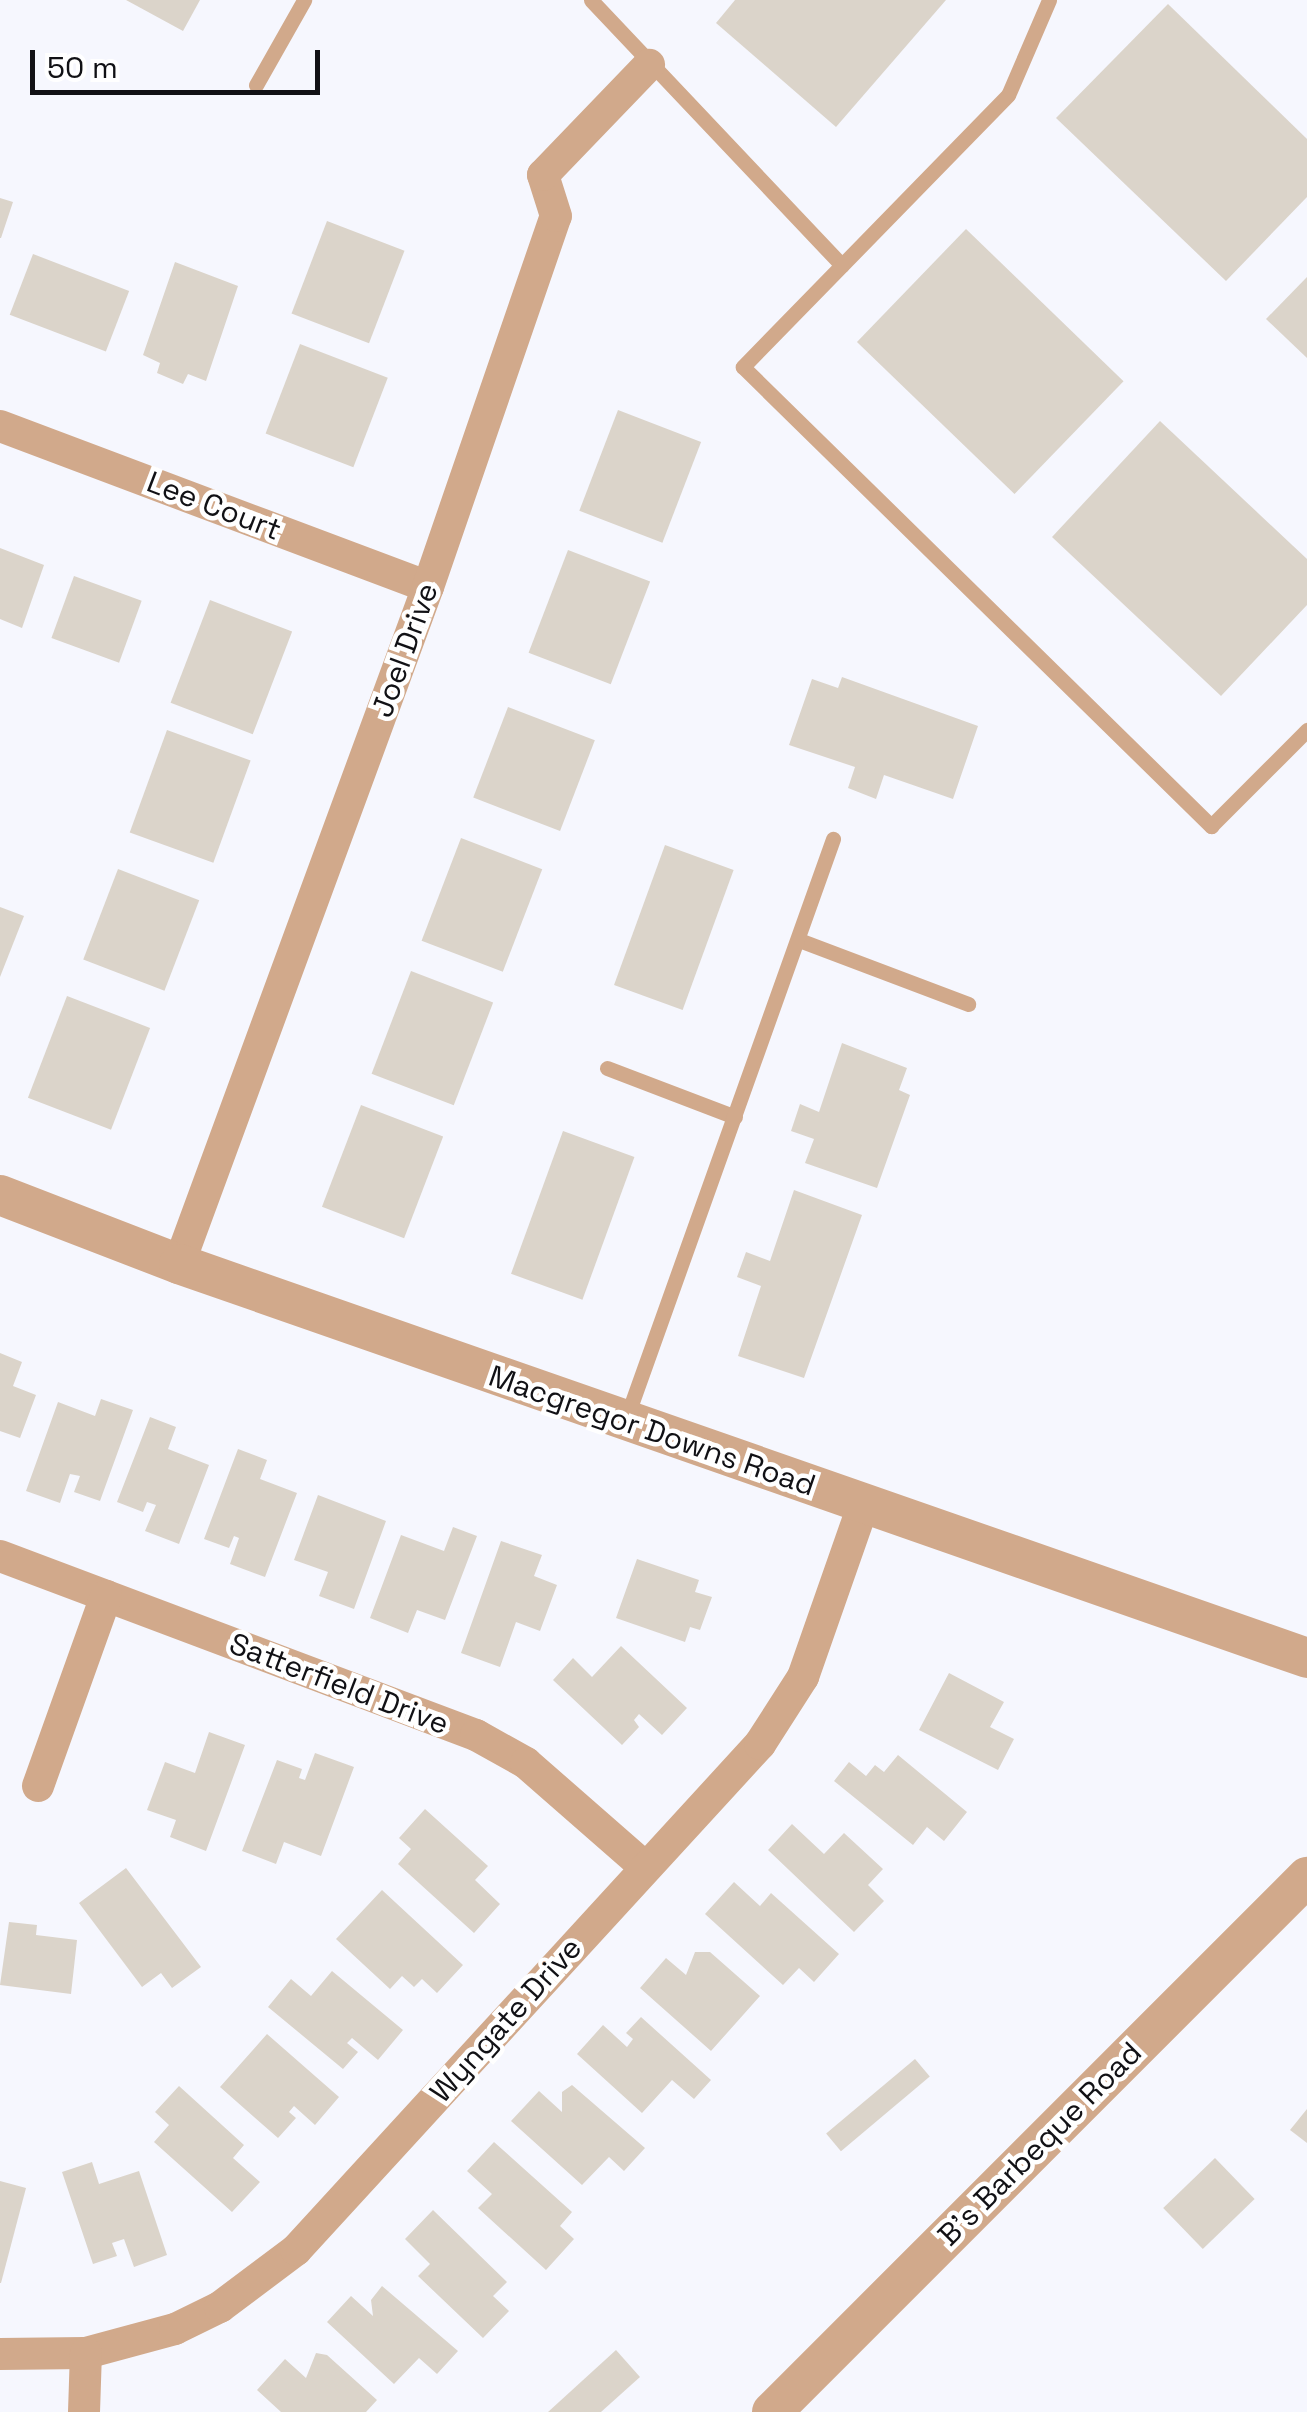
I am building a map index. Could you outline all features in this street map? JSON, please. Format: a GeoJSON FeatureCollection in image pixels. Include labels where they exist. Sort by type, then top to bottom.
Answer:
{"type":"FeatureCollection","features":[{"type":"Feature","properties":{"kind":"street","name":"Joel Drive"},"geometry":{"type":"LineString","coordinates":[[179,1264],[428,587],[556,216],[543,175],[648,65]]}},
{"type":"Feature","properties":{"kind":"street","name":"Lee Court"},"geometry":{"type":"LineString","coordinates":[[0,426],[428,587]]}},
{"type":"Feature","properties":{"kind":"street","name":"Macgregor Downs Road"},"geometry":{"type":"LineString","coordinates":[[0,1195],[179,1264],[625,1422],[1307,1658]]}},
{"type":"Feature","properties":{"kind":"street","name":"Wyngate Drive"},"geometry":{"type":"LineString","coordinates":[[0,2354],[86,2353],[175,2329],[220,2308],[273,2270],[760,1744],[803,1677],[863,1506]]}},
{"type":"Feature","properties":{"kind":"street","name":"Satterfield Drive"},"geometry":{"type":"LineString","coordinates":[[0,1556],[476,1735],[526,1763],[646,1867]]}},
{"type":"Feature","properties":{"kind":"street"},"geometry":{"type":"LineString","coordinates":[[38,1786],[106,1596]]}},
{"type":"Feature","properties":{"kind":"street","name":"B's Barbeque Road"},"geometry":{"type":"LineString","coordinates":[[772,2412],[1307,1877]]}},
{"type":"Feature","properties":{"kind":"street"},"geometry":{"type":"LineString","coordinates":[[84,2412],[86,2353]]}},
{"type":"Feature","properties":{"kind":"lane"},"geometry":{"type":"LineString","coordinates":[[256,85],[304,0]]}},
{"type":"Feature","properties":{"kind":"lane"},"geometry":{"type":"LineString","coordinates":[[591,0],[648,65],[842,266]]}},
{"type":"Feature","properties":{"kind":"lane"},"geometry":{"type":"LineString","coordinates":[[1049,0],[1035,44],[1008,95],[743,366],[1210,826],[1307,730]]}},
{"type":"Feature","properties":{"kind":"lane"},"geometry":{"type":"LineString","coordinates":[[625,1422],[833,839]]}},
{"type":"Feature","properties":{"kind":"lane"},"geometry":{"type":"LineString","coordinates":[[799,940],[968,1004]]}},
{"type":"Feature","properties":{"kind":"lane"},"geometry":{"type":"LineString","coordinates":[[607,1068],[735,1117]]}},
{"type":"Feature","properties":{"kind":"building"},"geometry":{"type":"Polygon","coordinates":[[[126,0],[200,0],[183,31],[126,0]]]}},
{"type":"Feature","properties":{"kind":"building"},"geometry":{"type":"Polygon","coordinates":[[[735,0],[946,0],[836,127],[716,23],[735,0]]]}},
{"type":"Feature","properties":{"kind":"building"},"geometry":{"type":"Polygon","coordinates":[[[1168,4],[1307,139],[1307,197],[1226,281],[1056,118],[1168,4]]]}},
{"type":"Feature","properties":{"kind":"building"},"geometry":{"type":"Polygon","coordinates":[[[0,198],[13,202],[1,238],[0,238],[0,198]]]}},
{"type":"Feature","properties":{"kind":"building"},"geometry":{"type":"Polygon","coordinates":[[[327,221],[404,251],[369,343],[292,313],[327,221]]]}},
{"type":"Feature","properties":{"kind":"building"},"geometry":{"type":"Polygon","coordinates":[[[966,229],[1124,381],[1014,494],[857,342],[966,229]]]}},
{"type":"Feature","properties":{"kind":"building"},"geometry":{"type":"Polygon","coordinates":[[[33,254],[129,291],[106,352],[10,315],[33,254]]]}},
{"type":"Feature","properties":{"kind":"building"},"geometry":{"type":"Polygon","coordinates":[[[175,262],[238,286],[206,381],[188,374],[183,384],[157,373],[160,363],[143,355],[175,262]]]}},
{"type":"Feature","properties":{"kind":"building"},"geometry":{"type":"Polygon","coordinates":[[[1307,277],[1307,358],[1266,319],[1307,277]]]}},
{"type":"Feature","properties":{"kind":"building"},"geometry":{"type":"Polygon","coordinates":[[[300,344],[388,378],[353,467],[266,434],[300,344]]]}},
{"type":"Feature","properties":{"kind":"building"},"geometry":{"type":"Polygon","coordinates":[[[618,410],[701,442],[662,543],[579,511],[618,410]]]}},
{"type":"Feature","properties":{"kind":"building"},"geometry":{"type":"Polygon","coordinates":[[[1160,421],[1307,559],[1307,605],[1221,696],[1052,537],[1160,421]]]}},
{"type":"Feature","properties":{"kind":"building"},"geometry":{"type":"Polygon","coordinates":[[[0,548],[44,565],[22,628],[0,619],[0,548]]]}},
{"type":"Feature","properties":{"kind":"building"},"geometry":{"type":"Polygon","coordinates":[[[568,550],[650,582],[611,684],[529,653],[568,550]]]}},
{"type":"Feature","properties":{"kind":"building"},"geometry":{"type":"Polygon","coordinates":[[[74,576],[142,601],[119,663],[51,638],[74,576]]]}},
{"type":"Feature","properties":{"kind":"building"},"geometry":{"type":"Polygon","coordinates":[[[210,600],[292,632],[253,734],[171,703],[210,600]]]}},
{"type":"Feature","properties":{"kind":"building"},"geometry":{"type":"Polygon","coordinates":[[[842,677],[978,726],[953,799],[884,775],[876,799],[848,788],[855,767],[789,745],[812,679],[838,688],[842,677]]]}},
{"type":"Feature","properties":{"kind":"building"},"geometry":{"type":"Polygon","coordinates":[[[508,707],[595,740],[560,831],[473,798],[508,707]]]}},
{"type":"Feature","properties":{"kind":"building"},"geometry":{"type":"Polygon","coordinates":[[[167,730],[251,760],[213,863],[130,832],[167,730]]]}},
{"type":"Feature","properties":{"kind":"building"},"geometry":{"type":"Polygon","coordinates":[[[461,838],[542,869],[503,972],[422,941],[461,838]]]}},
{"type":"Feature","properties":{"kind":"building"},"geometry":{"type":"Polygon","coordinates":[[[665,845],[734,870],[683,1010],[614,985],[665,845]]]}},
{"type":"Feature","properties":{"kind":"building"},"geometry":{"type":"Polygon","coordinates":[[[118,869],[199,900],[164,991],[83,960],[118,869]]]}},
{"type":"Feature","properties":{"kind":"building"},"geometry":{"type":"Polygon","coordinates":[[[0,907],[24,916],[0,977],[0,907]]]}},
{"type":"Feature","properties":{"kind":"building"},"geometry":{"type":"Polygon","coordinates":[[[411,971],[493,1003],[454,1105],[372,1074],[411,971]]]}},
{"type":"Feature","properties":{"kind":"building"},"geometry":{"type":"Polygon","coordinates":[[[67,996],[150,1028],[111,1130],[28,1098],[67,996]]]}},
{"type":"Feature","properties":{"kind":"building"},"geometry":{"type":"Polygon","coordinates":[[[842,1043],[907,1068],[899,1090],[910,1095],[877,1188],[805,1163],[814,1139],[791,1131],[800,1104],[819,1112],[842,1043]]]}},
{"type":"Feature","properties":{"kind":"building"},"geometry":{"type":"Polygon","coordinates":[[[361,1105],[443,1137],[404,1238],[322,1207],[361,1105]]]}},
{"type":"Feature","properties":{"kind":"building"},"geometry":{"type":"Polygon","coordinates":[[[563,1131],[634,1157],[582,1300],[511,1274],[563,1131]]]}},
{"type":"Feature","properties":{"kind":"building"},"geometry":{"type":"Polygon","coordinates":[[[794,1190],[862,1215],[804,1378],[738,1356],[761,1286],[737,1277],[746,1252],[770,1261],[794,1190]]]}},
{"type":"Feature","properties":{"kind":"building"},"geometry":{"type":"Polygon","coordinates":[[[0,1353],[22,1362],[13,1386],[36,1395],[20,1438],[0,1431],[0,1353]]]}},
{"type":"Feature","properties":{"kind":"building"},"geometry":{"type":"Polygon","coordinates":[[[101,1399],[133,1410],[100,1501],[74,1492],[80,1476],[70,1474],[60,1503],[26,1491],[58,1402],[95,1416],[101,1399]]]}},
{"type":"Feature","properties":{"kind":"building"},"geometry":{"type":"Polygon","coordinates":[[[150,1417],[176,1427],[168,1449],[209,1465],[179,1544],[145,1531],[156,1505],[147,1502],[143,1512],[117,1502],[150,1417]]]}},
{"type":"Feature","properties":{"kind":"building"},"geometry":{"type":"Polygon","coordinates":[[[238,1449],[267,1460],[260,1479],[297,1493],[265,1577],[230,1564],[239,1538],[234,1536],[229,1548],[204,1539],[238,1449]]]}},
{"type":"Feature","properties":{"kind":"building"},"geometry":{"type":"Polygon","coordinates":[[[318,1495],[386,1521],[354,1609],[319,1596],[328,1572],[294,1560],[318,1495]]]}},
{"type":"Feature","properties":{"kind":"building"},"geometry":{"type":"Polygon","coordinates":[[[453,1527],[477,1536],[445,1620],[417,1610],[408,1633],[370,1618],[401,1535],[444,1551],[453,1527]]]}},
{"type":"Feature","properties":{"kind":"building"},"geometry":{"type":"Polygon","coordinates":[[[501,1541],[542,1555],[534,1576],[557,1585],[540,1631],[516,1622],[500,1667],[461,1653],[501,1541]]]}},
{"type":"Feature","properties":{"kind":"building"},"geometry":{"type":"Polygon","coordinates":[[[637,1559],[699,1580],[695,1592],[712,1597],[700,1630],[690,1627],[685,1642],[616,1618],[637,1559]]]}},
{"type":"Feature","properties":{"kind":"building"},"geometry":{"type":"Polygon","coordinates":[[[621,1646],[687,1708],[662,1735],[639,1714],[634,1720],[639,1727],[622,1745],[553,1680],[573,1658],[592,1677],[621,1646]]]}},
{"type":"Feature","properties":{"kind":"building"},"geometry":{"type":"Polygon","coordinates":[[[949,1673],[1004,1702],[990,1727],[1014,1739],[998,1770],[919,1730],[949,1673]]]}},
{"type":"Feature","properties":{"kind":"building"},"geometry":{"type":"Polygon","coordinates":[[[209,1732],[245,1745],[206,1851],[170,1837],[176,1820],[147,1810],[165,1762],[195,1773],[209,1732]]]}},
{"type":"Feature","properties":{"kind":"building"},"geometry":{"type":"Polygon","coordinates":[[[315,1753],[354,1767],[321,1856],[284,1842],[276,1864],[242,1851],[277,1760],[302,1769],[299,1778],[305,1780],[315,1753]]]}},
{"type":"Feature","properties":{"kind":"building"},"geometry":{"type":"Polygon","coordinates":[[[898,1755],[967,1812],[944,1841],[927,1827],[913,1845],[834,1781],[849,1762],[866,1776],[875,1765],[884,1772],[898,1755]]]}},
{"type":"Feature","properties":{"kind":"building"},"geometry":{"type":"Polygon","coordinates":[[[425,1809],[488,1866],[475,1880],[500,1904],[474,1933],[398,1864],[411,1849],[399,1838],[425,1809]]]}},
{"type":"Feature","properties":{"kind":"building"},"geometry":{"type":"Polygon","coordinates":[[[792,1824],[824,1854],[844,1833],[883,1869],[868,1885],[884,1901],[854,1932],[768,1850],[792,1824]]]}},
{"type":"Feature","properties":{"kind":"building"},"geometry":{"type":"Polygon","coordinates":[[[126,1868],[201,1967],[172,1988],[161,1973],[142,1987],[79,1903],[126,1868]]]}},
{"type":"Feature","properties":{"kind":"building"},"geometry":{"type":"Polygon","coordinates":[[[734,1882],[760,1906],[771,1893],[839,1954],[814,1982],[799,1968],[783,1985],[705,1914],[734,1882]]]}},
{"type":"Feature","properties":{"kind":"building"},"geometry":{"type":"Polygon","coordinates":[[[382,1890],[463,1965],[437,1993],[422,1979],[414,1987],[402,1976],[390,1989],[336,1939],[382,1890]]]}},
{"type":"Feature","properties":{"kind":"building"},"geometry":{"type":"Polygon","coordinates":[[[9,1922],[37,1925],[36,1935],[77,1940],[71,1994],[0,1985],[9,1922]]]}},
{"type":"Feature","properties":{"kind":"building"},"geometry":{"type":"Polygon","coordinates":[[[695,1952],[710,1952],[760,1996],[711,2051],[640,1988],[666,1958],[686,1975],[695,1952]]]}},
{"type":"Feature","properties":{"kind":"building"},"geometry":{"type":"Polygon","coordinates":[[[332,1971],[403,2030],[378,2060],[352,2038],[347,2043],[358,2052],[343,2069],[268,2007],[291,1979],[311,1996],[332,1971]]]}},
{"type":"Feature","properties":{"kind":"building"},"geometry":{"type":"Polygon","coordinates":[[[641,2017],[711,2080],[694,2099],[672,2080],[642,2113],[577,2054],[603,2025],[627,2047],[633,2039],[626,2033],[641,2017]]]}},
{"type":"Feature","properties":{"kind":"building"},"geometry":{"type":"Polygon","coordinates":[[[267,2034],[339,2097],[315,2125],[294,2106],[289,2112],[296,2118],[278,2138],[220,2087],[267,2034]]]}},
{"type":"Feature","properties":{"kind":"building"},"geometry":{"type":"Polygon","coordinates":[[[915,2059],[930,2077],[841,2151],[826,2134],[915,2059]]]}},
{"type":"Feature","properties":{"kind":"building"},"geometry":{"type":"Polygon","coordinates":[[[572,2085],[645,2148],[624,2171],[609,2157],[582,2185],[511,2121],[539,2091],[562,2112],[562,2092],[572,2085]]]}},
{"type":"Feature","properties":{"kind":"building"},"geometry":{"type":"Polygon","coordinates":[[[179,2086],[244,2145],[233,2158],[260,2182],[232,2212],[154,2142],[169,2125],[155,2112],[179,2086]]]}},
{"type":"Feature","properties":{"kind":"building"},"geometry":{"type":"Polygon","coordinates":[[[1307,2109],[1307,2143],[1290,2130],[1307,2109]]]}},
{"type":"Feature","properties":{"kind":"building"},"geometry":{"type":"Polygon","coordinates":[[[494,2142],[572,2212],[560,2226],[574,2239],[546,2270],[478,2208],[492,2194],[467,2171],[494,2142]]]}},
{"type":"Feature","properties":{"kind":"building"},"geometry":{"type":"Polygon","coordinates":[[[1215,2158],[1255,2199],[1203,2249],[1163,2208],[1215,2158]]]}},
{"type":"Feature","properties":{"kind":"building"},"geometry":{"type":"Polygon","coordinates":[[[92,2162],[99,2184],[139,2171],[167,2255],[134,2267],[124,2239],[112,2243],[117,2256],[93,2264],[62,2172],[92,2162]]]}},
{"type":"Feature","properties":{"kind":"building"},"geometry":{"type":"Polygon","coordinates":[[[0,2181],[26,2188],[1,2283],[0,2283],[0,2181]]]}},
{"type":"Feature","properties":{"kind":"building"},"geometry":{"type":"Polygon","coordinates":[[[433,2210],[507,2282],[493,2296],[509,2311],[483,2338],[418,2276],[430,2264],[405,2239],[433,2210]]]}},
{"type":"Feature","properties":{"kind":"building"},"geometry":{"type":"Polygon","coordinates":[[[382,2286],[458,2351],[437,2374],[419,2358],[394,2384],[327,2322],[351,2296],[373,2316],[371,2300],[382,2286]]]}},
{"type":"Feature","properties":{"kind":"building"},"geometry":{"type":"Polygon","coordinates":[[[616,2350],[640,2377],[601,2412],[548,2412],[616,2350]]]}},
{"type":"Feature","properties":{"kind":"building"},"geometry":{"type":"Polygon","coordinates":[[[316,2353],[327,2355],[377,2400],[366,2412],[281,2412],[257,2390],[285,2359],[306,2378],[316,2353]]]}}]}
